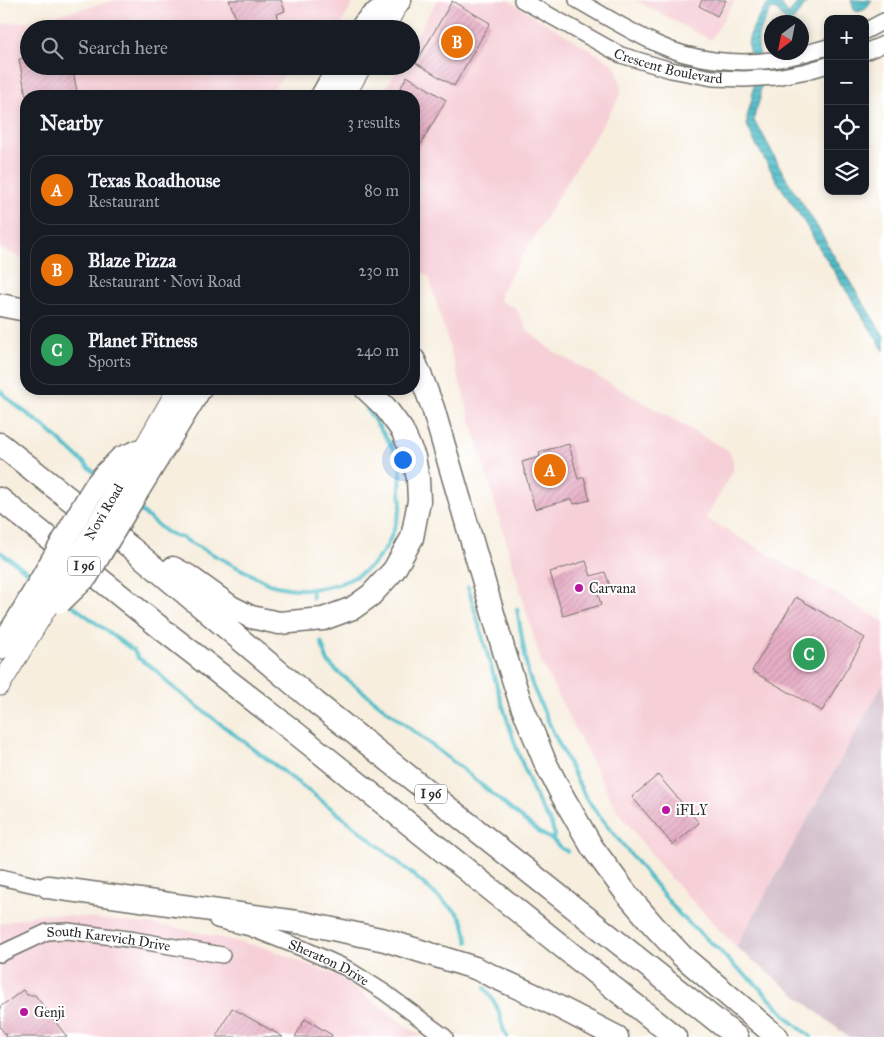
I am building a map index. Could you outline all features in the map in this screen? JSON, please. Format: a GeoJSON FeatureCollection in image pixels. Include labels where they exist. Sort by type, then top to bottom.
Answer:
{"type":"FeatureCollection","features":[{"type":"Feature","properties":{"kind":"highway"},"geometry":{"type":"LineString","coordinates":[[367,20],[382,8],[400,0]]}},
{"type":"Feature","properties":{"kind":"highway"},"geometry":{"type":"LineString","coordinates":[[325,90],[334,75]]}},
{"type":"Feature","properties":{"kind":"highway"},"geometry":{"type":"LineString","coordinates":[[0,305],[20,309]]}},
{"type":"Feature","properties":{"kind":"highway"},"geometry":{"type":"LineString","coordinates":[[420,374],[432,408],[520,701],[545,762],[562,795],[592,847],[626,893],[654,925],[682,956],[777,1037]]}},
{"type":"Feature","properties":{"kind":"highway"},"geometry":{"type":"LineString","coordinates":[[50,598],[89,496],[120,485],[195,395]]}},
{"type":"Feature","properties":{"kind":"highway"},"geometry":{"type":"LineString","coordinates":[[130,547],[188,576],[231,607],[252,617],[278,622],[300,621],[324,618],[353,608],[371,595],[394,570],[412,538],[419,501],[414,457],[402,430],[385,407],[372,395]]}},
{"type":"Feature","properties":{"kind":"highway","name":"I 96"},"geometry":{"type":"LineString","coordinates":[[0,444],[130,547],[315,702],[737,1037]]}},
{"type":"Feature","properties":{"kind":"highway"},"geometry":{"type":"LineString","coordinates":[[0,648],[20,616],[87,576],[120,485],[121,458],[142,450]]}},
{"type":"Feature","properties":{"kind":"highway","name":"I 96"},"geometry":{"type":"LineString","coordinates":[[0,499],[167,633],[305,740],[675,1037]]}},
{"type":"Feature","properties":{"kind":"highway"},"geometry":{"type":"LineString","coordinates":[[0,517],[138,621],[167,633]]}},
{"type":"Feature","properties":{"kind":"highway"},"geometry":{"type":"LineString","coordinates":[[48,887],[304,923],[386,940],[475,968],[545,1000],[616,1037]]}},
{"type":"Feature","properties":{"kind":"main road"},"geometry":{"type":"LineString","coordinates":[[389,20],[400,0]]}},
{"type":"Feature","properties":{"kind":"main road"},"geometry":{"type":"LineString","coordinates":[[348,90],[357,75]]}},
{"type":"Feature","properties":{"kind":"main road"},"geometry":{"type":"LineString","coordinates":[[142,450],[174,395]]}},
{"type":"Feature","properties":{"kind":"main road"},"geometry":{"type":"LineString","coordinates":[[0,686],[50,598]]}},
{"type":"Feature","properties":{"kind":"street","name":"Crescent Boulevard"},"geometry":{"type":"LineString","coordinates":[[522,0],[624,56],[663,68],[714,78],[744,79],[776,77],[824,66]]}},
{"type":"Feature","properties":{"kind":"street","name":"Crescent Boulevard"},"geometry":{"type":"LineString","coordinates":[[577,0],[658,45],[684,54],[741,62],[772,60],[824,48]]}},
{"type":"Feature","properties":{"kind":"street"},"geometry":{"type":"LineString","coordinates":[[869,29],[884,21]]}},
{"type":"Feature","properties":{"kind":"street"},"geometry":{"type":"LineString","coordinates":[[869,50],[884,44]]}},
{"type":"Feature","properties":{"kind":"street","name":"Sheraton Drive"},"geometry":{"type":"LineString","coordinates":[[0,877],[48,887],[84,898],[199,916],[250,928],[346,968],[384,992],[445,1037]]}},
{"type":"Feature","properties":{"kind":"street","name":"South Karevich Drive"},"geometry":{"type":"LineString","coordinates":[[0,954],[47,932],[68,931],[222,955]]}},
{"type":"Feature","properties":{"kind":"shaded area"},"geometry":{"type":"Polygon","coordinates":[[[117,0],[355,0],[343,20],[36,20],[117,0]]]}},
{"type":"Feature","properties":{"kind":"shaded area"},"geometry":{"type":"Polygon","coordinates":[[[437,0],[508,0],[615,65],[620,80],[621,94],[500,293],[500,301],[515,307],[528,331],[551,350],[729,451],[733,461],[733,471],[706,518],[884,622],[884,682],[736,947],[666,873],[616,809],[541,662],[429,277],[420,271],[420,90],[385,90],[394,75],[420,75],[420,29],[437,0]]]}},
{"type":"Feature","properties":{"kind":"shaded area"},"geometry":{"type":"Polygon","coordinates":[[[634,0],[735,0],[711,40],[634,0]]]}},
{"type":"Feature","properties":{"kind":"shaded area"},"geometry":{"type":"Polygon","coordinates":[[[20,22],[20,75],[284,75],[273,90],[20,90],[20,258],[0,248],[0,24],[20,22]]]}},
{"type":"Feature","properties":{"kind":"shaded area"},"geometry":{"type":"Polygon","coordinates":[[[884,682],[884,1037],[848,1037],[736,947],[884,682]]]}},
{"type":"Feature","properties":{"kind":"shaded area"},"geometry":{"type":"Polygon","coordinates":[[[42,913],[172,927],[266,948],[338,976],[422,1037],[0,1037],[0,924],[42,913]]]}},
{"type":"Feature","properties":{"kind":"water"},"geometry":{"type":"Polygon","coordinates":[[[799,0],[809,0],[797,15],[781,15],[773,9],[768,15],[764,15],[764,23],[758,35],[758,44],[765,69],[754,121],[783,173],[884,336],[884,351],[777,181],[747,125],[754,82],[759,71],[749,51],[748,42],[750,34],[761,13],[771,1],[780,2],[789,14],[799,0]]]}},
{"type":"Feature","properties":{"kind":"water"},"geometry":{"type":"Polygon","coordinates":[[[851,0],[872,0],[866,9],[858,12],[854,10],[851,0]]]}},
{"type":"Feature","properties":{"kind":"building"},"geometry":{"type":"Polygon","coordinates":[[[229,0],[281,0],[285,11],[277,14],[279,20],[237,20],[229,0]]]}},
{"type":"Feature","properties":{"kind":"building"},"geometry":{"type":"Polygon","coordinates":[[[702,0],[726,0],[717,16],[699,6],[702,0]]]}},
{"type":"Feature","properties":{"kind":"building"},"geometry":{"type":"Polygon","coordinates":[[[452,1],[490,23],[454,86],[420,65],[420,56],[452,1]]]}},
{"type":"Feature","properties":{"kind":"building"},"geometry":{"type":"Polygon","coordinates":[[[22,75],[74,75],[77,90],[25,90],[22,75]]]}},
{"type":"Feature","properties":{"kind":"building"},"geometry":{"type":"Polygon","coordinates":[[[407,76],[446,100],[420,146],[420,90],[399,90],[407,76]]]}},
{"type":"Feature","properties":{"kind":"building"},"geometry":{"type":"Polygon","coordinates":[[[569,444],[578,479],[584,477],[590,500],[574,504],[572,499],[535,509],[522,462],[540,457],[539,452],[569,444]]]}},
{"type":"Feature","properties":{"kind":"building","name":"Carvana"},"geometry":{"type":"Polygon","coordinates":[[[586,561],[591,576],[605,572],[610,586],[597,590],[601,605],[563,616],[550,572],[586,561]]]}},
{"type":"Feature","properties":{"kind":"building"},"geometry":{"type":"Polygon","coordinates":[[[796,597],[865,638],[822,711],[752,671],[796,597]]]}},
{"type":"Feature","properties":{"kind":"building","name":"iFLY"},"geometry":{"type":"Polygon","coordinates":[[[658,775],[699,823],[673,845],[632,797],[658,775]]]}},
{"type":"Feature","properties":{"kind":"building","name":"Genji"},"geometry":{"type":"Polygon","coordinates":[[[23,990],[27,995],[35,995],[67,1037],[4,1037],[6,1035],[0,1027],[0,1007],[23,990]]]}},
{"type":"Feature","properties":{"kind":"building"},"geometry":{"type":"Polygon","coordinates":[[[232,1008],[283,1037],[216,1037],[232,1008]]]}},
{"type":"Feature","properties":{"kind":"building"},"geometry":{"type":"Polygon","coordinates":[[[305,1019],[332,1035],[331,1037],[295,1037],[305,1019]]]}},
{"type":"Feature","properties":{"kind":"waterway"},"geometry":{"type":"LineString","coordinates":[[0,391],[46,428],[95,473]]}},
{"type":"Feature","properties":{"kind":"waterway"},"geometry":{"type":"LineString","coordinates":[[137,508],[166,532],[182,538],[269,584],[301,589],[317,588],[349,580],[375,562],[385,549],[395,526],[401,503],[401,472],[399,463],[392,447],[367,409]]}},
{"type":"Feature","properties":{"kind":"waterway"},"geometry":{"type":"LineString","coordinates":[[0,552],[35,577]]}},
{"type":"Feature","properties":{"kind":"waterway"},"geometry":{"type":"LineString","coordinates":[[468,587],[517,750],[534,793],[550,821],[555,835],[552,839]]}},
{"type":"Feature","properties":{"kind":"waterway"},"geometry":{"type":"LineString","coordinates":[[311,590],[313,598]]}},
{"type":"Feature","properties":{"kind":"waterway"},"geometry":{"type":"LineString","coordinates":[[69,603],[134,651],[138,658],[156,670],[184,696],[317,797],[415,876],[456,912],[464,924],[468,942]]}},
{"type":"Feature","properties":{"kind":"waterway"},"geometry":{"type":"LineString","coordinates":[[517,609],[528,673],[533,687],[586,798],[680,915],[735,967],[753,981],[791,1021],[811,1037]]}},
{"type":"Feature","properties":{"kind":"waterway"},"geometry":{"type":"LineString","coordinates":[[321,642],[328,662],[339,673],[461,768],[539,832],[552,839],[562,849],[568,851]]}},
{"type":"Feature","properties":{"kind":"waterway"},"geometry":{"type":"LineString","coordinates":[[485,988],[497,1007],[507,1037]]}},
{"type":"Feature","properties":{"kind":"place","name":"Blaze Pizza"},"geometry":{"type":"Point","coordinates":[457,42]}},
{"type":"Feature","properties":{"kind":"place","name":"Texas Roadhouse"},"geometry":{"type":"Point","coordinates":[550,470]}},
{"type":"Feature","properties":{"kind":"place","name":"Carvana"},"geometry":{"type":"Point","coordinates":[579,588]}},
{"type":"Feature","properties":{"kind":"place","name":"Planet Fitness"},"geometry":{"type":"Point","coordinates":[809,654]}},
{"type":"Feature","properties":{"kind":"place","name":"iFLY"},"geometry":{"type":"Point","coordinates":[666,810]}},
{"type":"Feature","properties":{"kind":"place","name":"Genji"},"geometry":{"type":"Point","coordinates":[24,1012]}}]}
